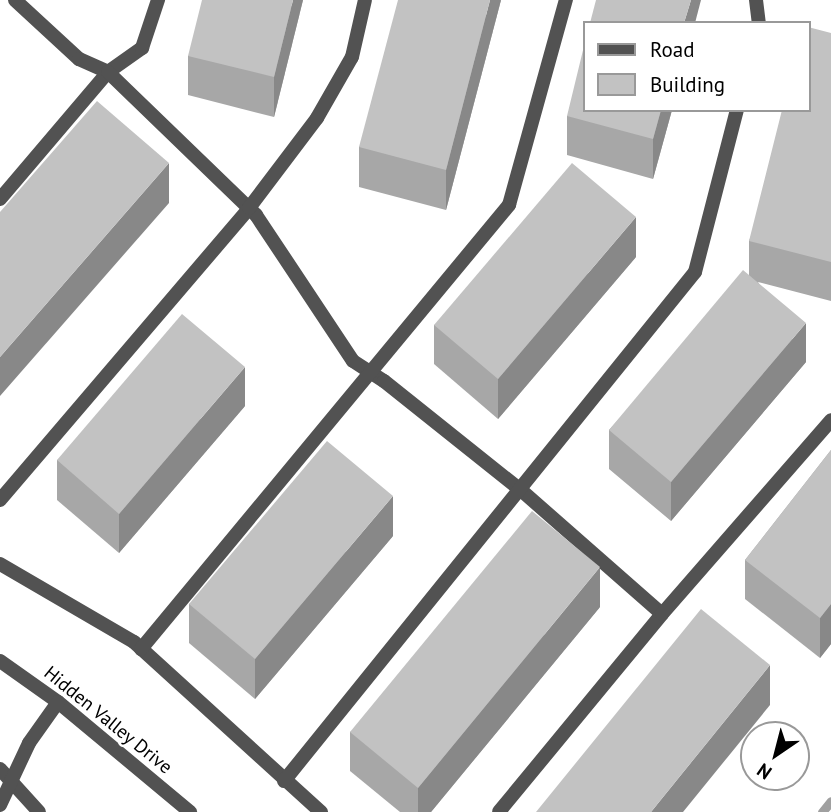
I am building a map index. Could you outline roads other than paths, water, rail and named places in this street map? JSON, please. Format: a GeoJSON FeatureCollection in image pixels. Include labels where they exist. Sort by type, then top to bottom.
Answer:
{"type":"FeatureCollection","features":[{"type":"Feature","properties":{"kind":"street"},"geometry":{"type":"LineString","coordinates":[[15,0],[79,60],[108,72],[249,208],[353,361],[371,372],[522,491],[662,614]]}},
{"type":"Feature","properties":{"kind":"street"},"geometry":{"type":"LineString","coordinates":[[0,200],[108,72],[142,48],[158,0]]}},
{"type":"Feature","properties":{"kind":"street"},"geometry":{"type":"LineString","coordinates":[[0,500],[249,208],[317,118],[352,57],[365,0]]}},
{"type":"Feature","properties":{"kind":"street"},"geometry":{"type":"LineString","coordinates":[[141,649],[509,205],[566,0]]}},
{"type":"Feature","properties":{"kind":"street"},"geometry":{"type":"LineString","coordinates":[[756,0],[759,21]]}},
{"type":"Feature","properties":{"kind":"street"},"geometry":{"type":"LineString","coordinates":[[284,781],[522,491],[695,272],[736,112]]}},
{"type":"Feature","properties":{"kind":"street"},"geometry":{"type":"LineString","coordinates":[[499,812],[662,614],[831,420]]}},
{"type":"Feature","properties":{"kind":"street"},"geometry":{"type":"LineString","coordinates":[[0,564],[141,649],[321,812]]}},
{"type":"Feature","properties":{"kind":"street","name":"Hidden Valley Drive"},"geometry":{"type":"LineString","coordinates":[[0,661],[58,702],[190,812]]}},
{"type":"Feature","properties":{"kind":"street"},"geometry":{"type":"LineString","coordinates":[[0,805],[14,784],[29,743],[58,702]]}},
{"type":"Feature","properties":{"kind":"street"},"geometry":{"type":"LineString","coordinates":[[0,769],[39,812]]}},
{"type":"Feature","properties":{"kind":"waterway"},"geometry":{"type":"LineString","coordinates":[[822,812],[831,801]]}}]}
